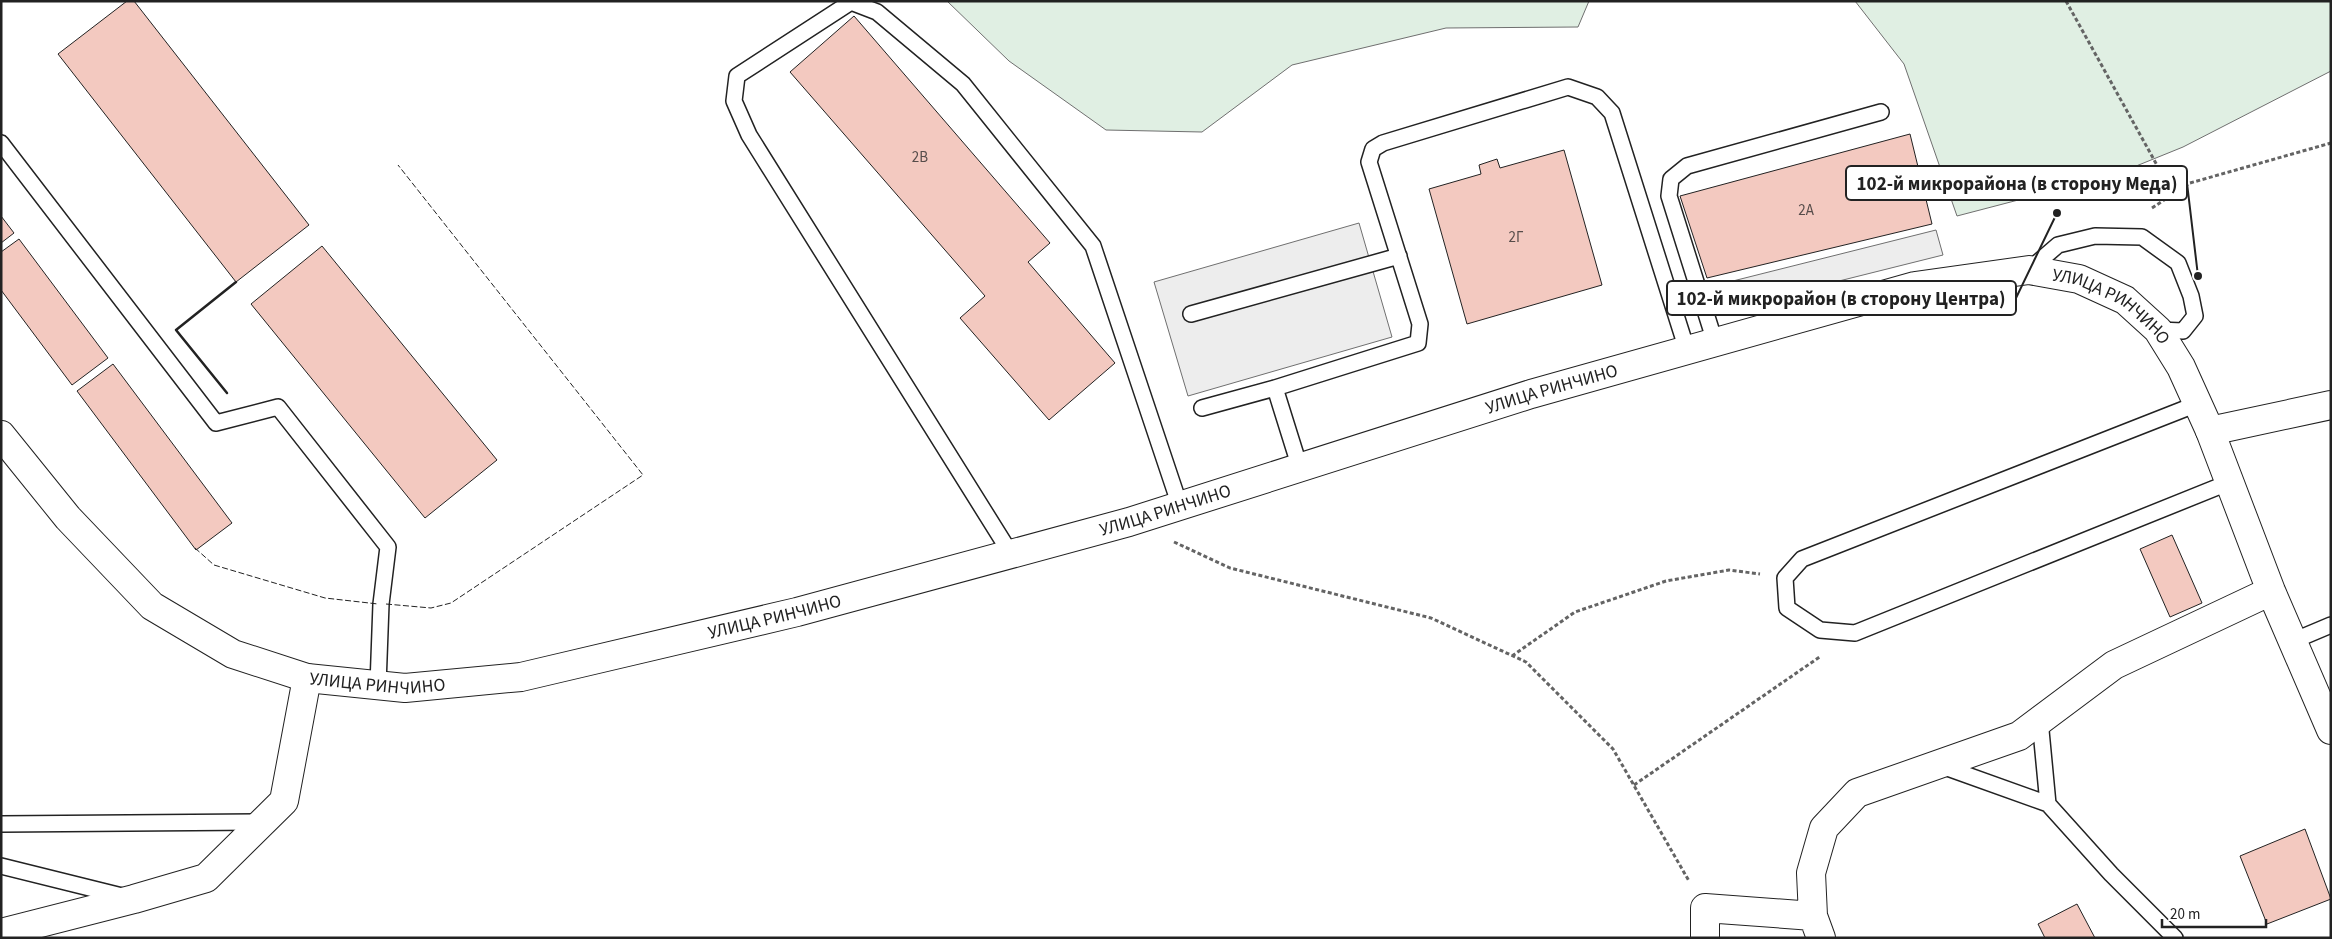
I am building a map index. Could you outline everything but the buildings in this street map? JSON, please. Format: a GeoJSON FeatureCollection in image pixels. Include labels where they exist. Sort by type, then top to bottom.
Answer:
{"type":"FeatureCollection","features":[{"type":"Feature","properties":{"kind":"street","name":"УЛИЦА РИНЧИНО"},"geometry":{"type":"LineString","coordinates":[[1,435],[68,518],[152,606],[233,654],[307,678],[405,688],[521,677],[797,612],[1129,522],[1530,394],[1915,286],[2029,270],[2079,279],[2125,300],[2158,330],[2181,367],[2210,431],[2271,591],[2331,730]]}},
{"type":"Feature","properties":{"kind":"street"},"geometry":{"type":"LineString","coordinates":[[2210,431],[2331,405]]}},
{"type":"Feature","properties":{"kind":"street"},"geometry":{"type":"LineString","coordinates":[[1705,938],[1705,908],[1817,927],[1811,873],[1824,828],[1858,793],[2019,736],[2114,665],[2271,591]]}},
{"type":"Feature","properties":{"kind":"street"},"geometry":{"type":"LineString","coordinates":[[1,933],[134,899],[206,878],[284,801],[307,678]]}},
{"type":"Feature","properties":{"kind":"lane"},"geometry":{"type":"LineString","coordinates":[[1011,554],[749,135],[734,101],[737,76],[851,2],[877,12],[963,84],[1093,246],[1180,506]]}},
{"type":"Feature","properties":{"kind":"lane"},"geometry":{"type":"LineString","coordinates":[[1202,408],[1275,388],[1418,343],[1420,324],[1369,162],[1373,148],[1383,143],[1568,87],[1597,97],[1612,114],[1687,350]]}},
{"type":"Feature","properties":{"kind":"lane"},"geometry":{"type":"LineString","coordinates":[[1715,342],[1669,196],[1671,179],[1687,166],[1881,112]]}},
{"type":"Feature","properties":{"kind":"lane"},"geometry":{"type":"LineString","coordinates":[[1,144],[216,423],[278,407],[388,547],[381,604],[378,685]]}},
{"type":"Feature","properties":{"kind":"lane"},"geometry":{"type":"LineString","coordinates":[[2029,270],[2058,245],[2095,236],[2142,237],[2178,263],[2191,296],[2195,316],[2183,331],[2158,330]]}},
{"type":"Feature","properties":{"kind":"lane"},"geometry":{"type":"LineString","coordinates":[[1191,314],[1399,256]]}},
{"type":"Feature","properties":{"kind":"lane"},"geometry":{"type":"LineString","coordinates":[[1275,388],[1300,468]]}},
{"type":"Feature","properties":{"kind":"lane"},"geometry":{"type":"LineString","coordinates":[[2197,404],[1802,558],[1785,578],[1787,608],[1820,630],[1855,633],[2230,482]]}},
{"type":"Feature","properties":{"kind":"lane"},"geometry":{"type":"LineString","coordinates":[[2293,641],[2331,625]]}},
{"type":"Feature","properties":{"kind":"lane"},"geometry":{"type":"LineString","coordinates":[[2040,720],[2048,804]]}},
{"type":"Feature","properties":{"kind":"lane"},"geometry":{"type":"LineString","coordinates":[[1938,765],[2048,804],[2111,874],[2175,938]]}},
{"type":"Feature","properties":{"kind":"lane"},"geometry":{"type":"LineString","coordinates":[[1,824],[263,822]]}},
{"type":"Feature","properties":{"kind":"lane"},"geometry":{"type":"LineString","coordinates":[[1,866],[134,899]]}},
{"type":"Feature","properties":{"kind":"path"},"geometry":{"type":"LineString","coordinates":[[2066,1],[2173,194]]}},
{"type":"Feature","properties":{"kind":"path"},"geometry":{"type":"LineString","coordinates":[[2152,208],[2190,183],[2331,143]]}},
{"type":"Feature","properties":{"kind":"path"},"geometry":{"type":"LineString","coordinates":[[1129,522],[1230,568],[1431,618],[1526,662],[1613,749],[1705,908]]}},
{"type":"Feature","properties":{"kind":"path"},"geometry":{"type":"LineString","coordinates":[[1512,656],[1575,612],[1666,581],[1729,570],[1785,578]]}},
{"type":"Feature","properties":{"kind":"path"},"geometry":{"type":"LineString","coordinates":[[1634,785],[1855,633]]}},
{"type":"Feature","properties":{"kind":"green space"},"geometry":{"type":"Polygon","coordinates":[[[947,1],[1589,1],[1578,27],[1446,28],[1292,65],[1202,132],[1106,130],[1009,61],[947,1]]]}},
{"type":"Feature","properties":{"kind":"green space"},"geometry":{"type":"Polygon","coordinates":[[[1855,1],[2331,1],[2331,71],[2183,147],[2114,175],[1957,216],[1904,64],[1855,1]]]}},
{"type":"Feature","properties":{"kind":"shaded area"},"geometry":{"type":"Polygon","coordinates":[[[1359,223],[1392,337],[1188,396],[1154,282],[1359,223]]]}},
{"type":"Feature","properties":{"kind":"shaded area"},"geometry":{"type":"Polygon","coordinates":[[[1936,230],[1943,255],[1715,312],[1709,287],[1936,230]]]}},
{"type":"Feature","properties":{"kind":"fence"},"geometry":{"type":"LineString","coordinates":[[386,604],[431,608],[451,603],[643,475],[398,165]]}},
{"type":"Feature","properties":{"kind":"fence"},"geometry":{"type":"LineString","coordinates":[[195,548],[214,565],[325,598],[378,604]]}},
{"type":"Feature","properties":{"kind":"wall"},"geometry":{"type":"LineString","coordinates":[[227,393],[176,330],[236,282]]}},
{"type":"Feature","properties":{"kind":"place","name":"102-й микрорайон (в сторону Центра)"},"geometry":{"type":"Point","coordinates":[2057,213]}},
{"type":"Feature","properties":{"kind":"place","name":"102-й микрорайона (в сторону Меда)"},"geometry":{"type":"Point","coordinates":[2198,276]}}]}
